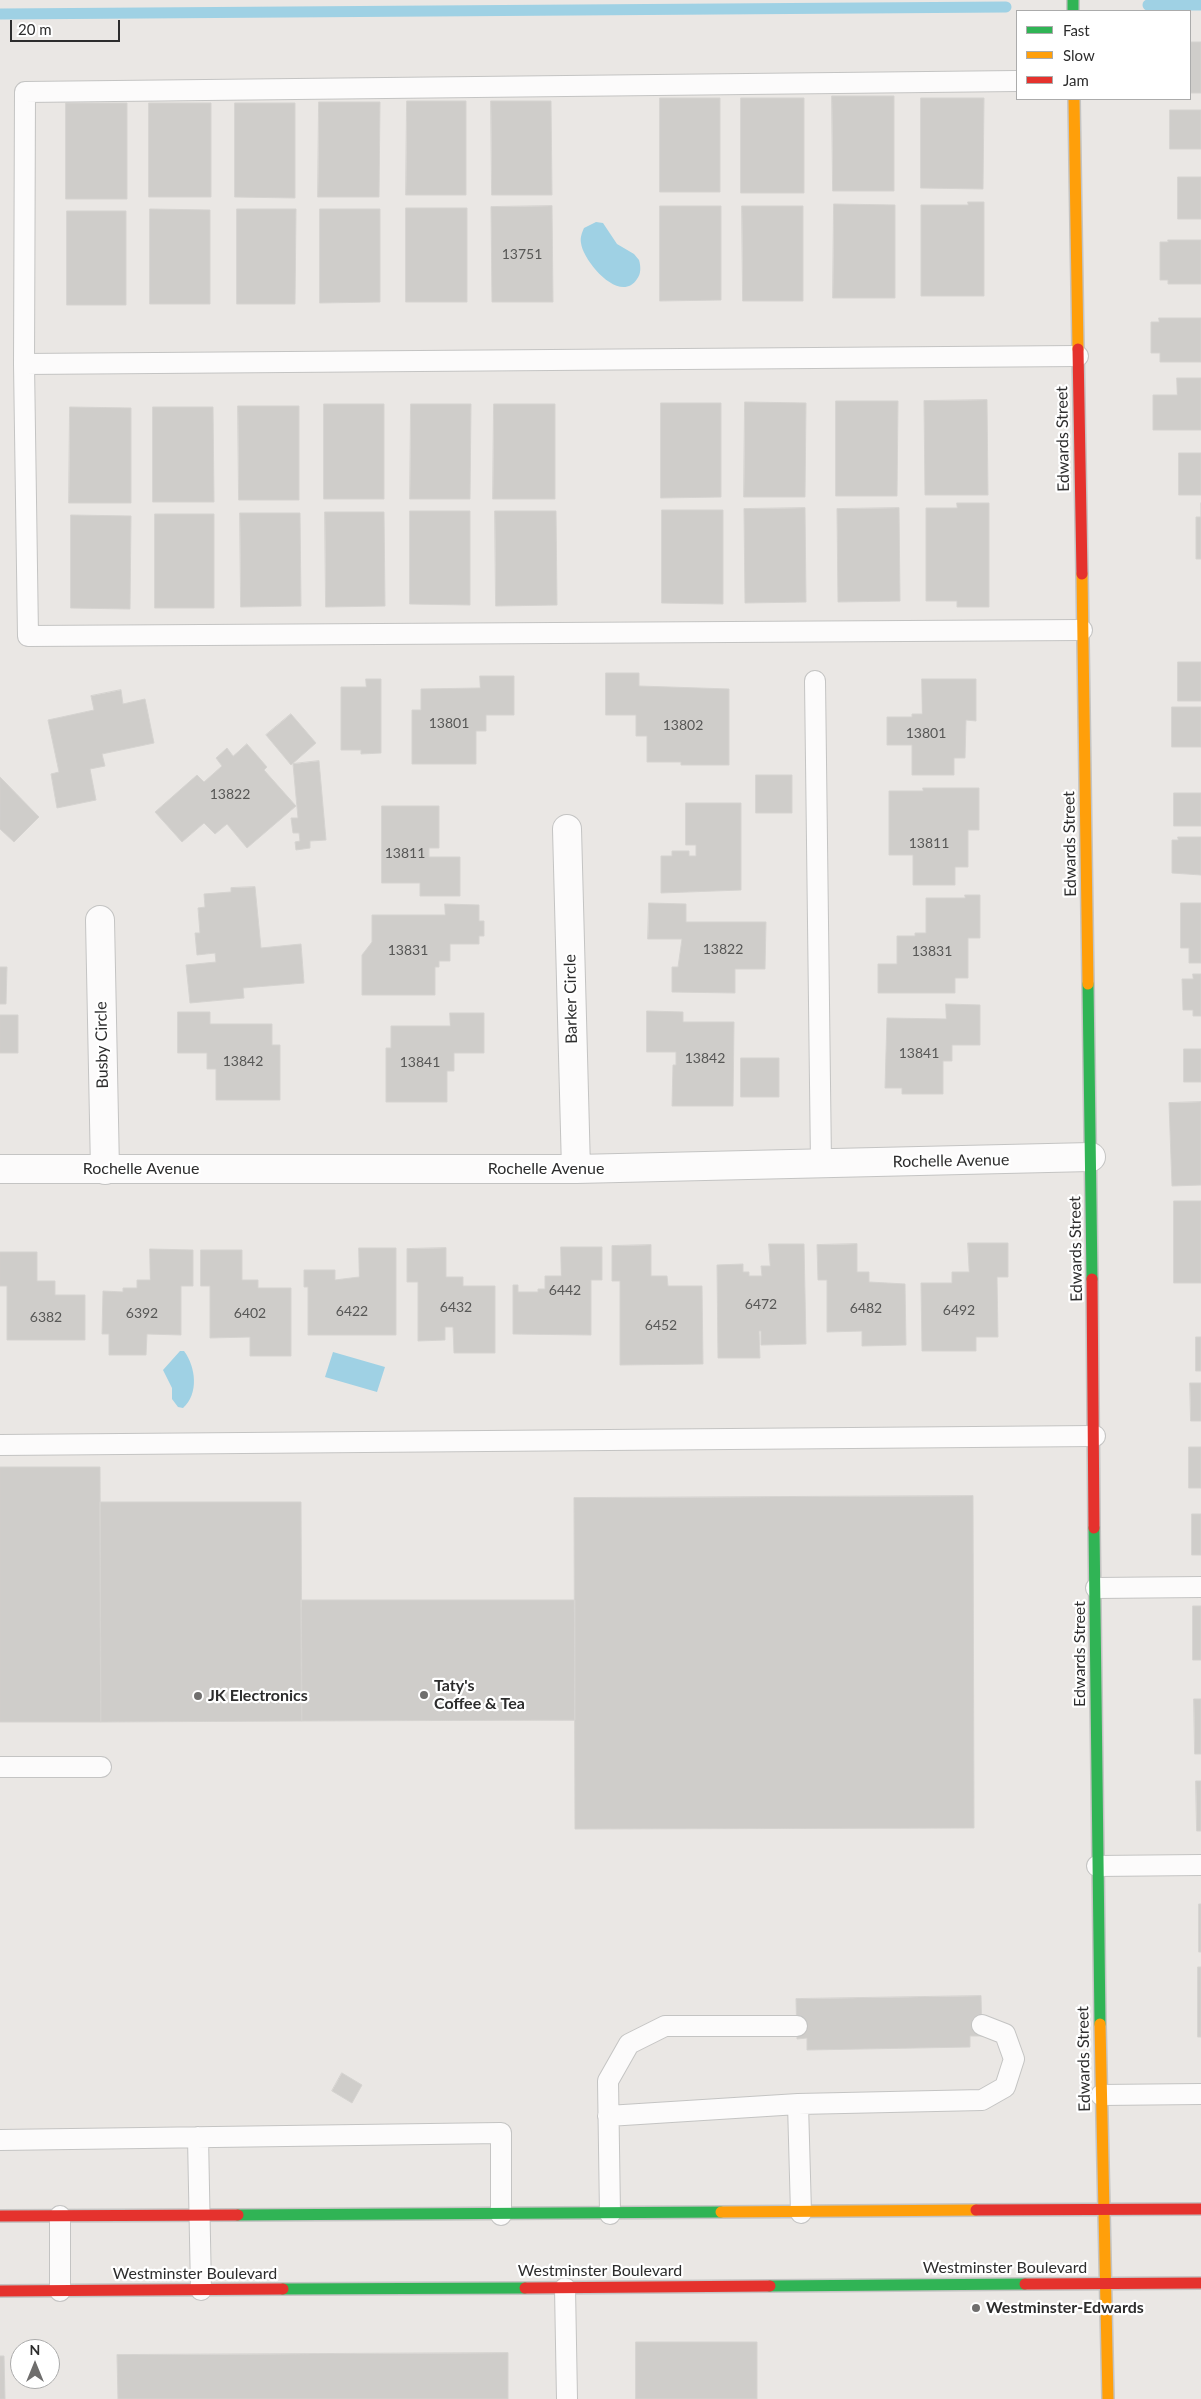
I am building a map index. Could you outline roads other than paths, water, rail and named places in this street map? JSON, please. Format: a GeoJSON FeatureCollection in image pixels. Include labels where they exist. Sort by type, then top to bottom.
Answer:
{"type":"FeatureCollection","features":[{"type":"Feature","properties":{"kind":"main road","name":"Edwards Street"},"geometry":{"type":"LineString","coordinates":[[1074,100],[1095,1436],[1101,2095],[1107,2284],[1108,2399]]}},
{"type":"Feature","properties":{"kind":"main road"},"geometry":{"type":"LineString","coordinates":[[0,2216],[502,2215],[1201,2210]]}},
{"type":"Feature","properties":{"kind":"main road","name":"Westminster Boulevard"},"geometry":{"type":"LineString","coordinates":[[0,2291],[1201,2283]]}},
{"type":"Feature","properties":{"kind":"street","name":"Barker Circle"},"geometry":{"type":"LineString","coordinates":[[567,830],[576,1169]]}},
{"type":"Feature","properties":{"kind":"street","name":"Busby Circle"},"geometry":{"type":"LineString","coordinates":[[100,920],[105,1170]]}},
{"type":"Feature","properties":{"kind":"street","name":"Rochelle Avenue"},"geometry":{"type":"LineString","coordinates":[[0,1169],[576,1169],[1091,1157]]}},
{"type":"Feature","properties":{"kind":"lane"},"geometry":{"type":"LineString","coordinates":[[1016,81],[25,92],[24,364],[28,636],[1082,630]]}},
{"type":"Feature","properties":{"kind":"lane"},"geometry":{"type":"LineString","coordinates":[[24,364],[1078,356]]}},
{"type":"Feature","properties":{"kind":"lane"},"geometry":{"type":"LineString","coordinates":[[816,681],[820,1164]]}},
{"type":"Feature","properties":{"kind":"lane"},"geometry":{"type":"LineString","coordinates":[[0,1444],[1095,1436]]}},
{"type":"Feature","properties":{"kind":"lane"},"geometry":{"type":"LineString","coordinates":[[1096,1588],[1201,1587]]}},
{"type":"Feature","properties":{"kind":"lane"},"geometry":{"type":"LineString","coordinates":[[0,1767],[101,1767]]}},
{"type":"Feature","properties":{"kind":"lane"},"geometry":{"type":"LineString","coordinates":[[1098,1866],[1201,1865]]}},
{"type":"Feature","properties":{"kind":"lane"},"geometry":{"type":"LineString","coordinates":[[608,2116],[798,2104],[982,2100],[1005,2087],[1014,2059],[1005,2034],[982,2025]]}},
{"type":"Feature","properties":{"kind":"lane"},"geometry":{"type":"LineString","coordinates":[[610,2214],[608,2080],[629,2044],[665,2026],[797,2026]]}},
{"type":"Feature","properties":{"kind":"lane"},"geometry":{"type":"LineString","coordinates":[[1101,2095],[1201,2094]]}},
{"type":"Feature","properties":{"kind":"lane"},"geometry":{"type":"LineString","coordinates":[[798,2104],[801,2213]]}},
{"type":"Feature","properties":{"kind":"lane"},"geometry":{"type":"LineString","coordinates":[[0,2140],[501,2133],[502,2215]]}},
{"type":"Feature","properties":{"kind":"lane"},"geometry":{"type":"LineString","coordinates":[[198,2137],[201,2290]]}},
{"type":"Feature","properties":{"kind":"lane"},"geometry":{"type":"LineString","coordinates":[[60,2216],[60,2291]]}},
{"type":"Feature","properties":{"kind":"lane"},"geometry":{"type":"LineString","coordinates":[[565,2288],[567,2399]]}},
{"type":"Feature","properties":{"kind":"water"},"geometry":{"type":"Polygon","coordinates":[[[596,222],[603,223],[617,244],[634,254],[639,260],[639,275],[630,286],[621,287],[603,278],[583,251],[581,235],[584,228],[596,222]]]}},
{"type":"Feature","properties":{"kind":"water"},"geometry":{"type":"Polygon","coordinates":[[[180,1351],[184,1351],[188,1357],[194,1380],[192,1395],[183,1408],[178,1407],[172,1399],[172,1388],[163,1370],[180,1351]]]}},
{"type":"Feature","properties":{"kind":"water"},"geometry":{"type":"Polygon","coordinates":[[[333,1352],[385,1367],[377,1392],[325,1377],[333,1352]]]}},
{"type":"Feature","properties":{"kind":"waterway"},"geometry":{"type":"LineString","coordinates":[[1148,5],[1201,5]]}},
{"type":"Feature","properties":{"kind":"waterway"},"geometry":{"type":"LineString","coordinates":[[0,14],[1006,7]]}},
{"type":"Feature","properties":{"kind":"place","name":"Taty's Coffee & Tea"},"geometry":{"type":"Point","coordinates":[424,1695]}},
{"type":"Feature","properties":{"kind":"place","name":"JK Electronics"},"geometry":{"type":"Point","coordinates":[198,1696]}},
{"type":"Feature","properties":{"kind":"place","name":"Westminster-Edwards"},"geometry":{"type":"Point","coordinates":[976,2308]}}]}
